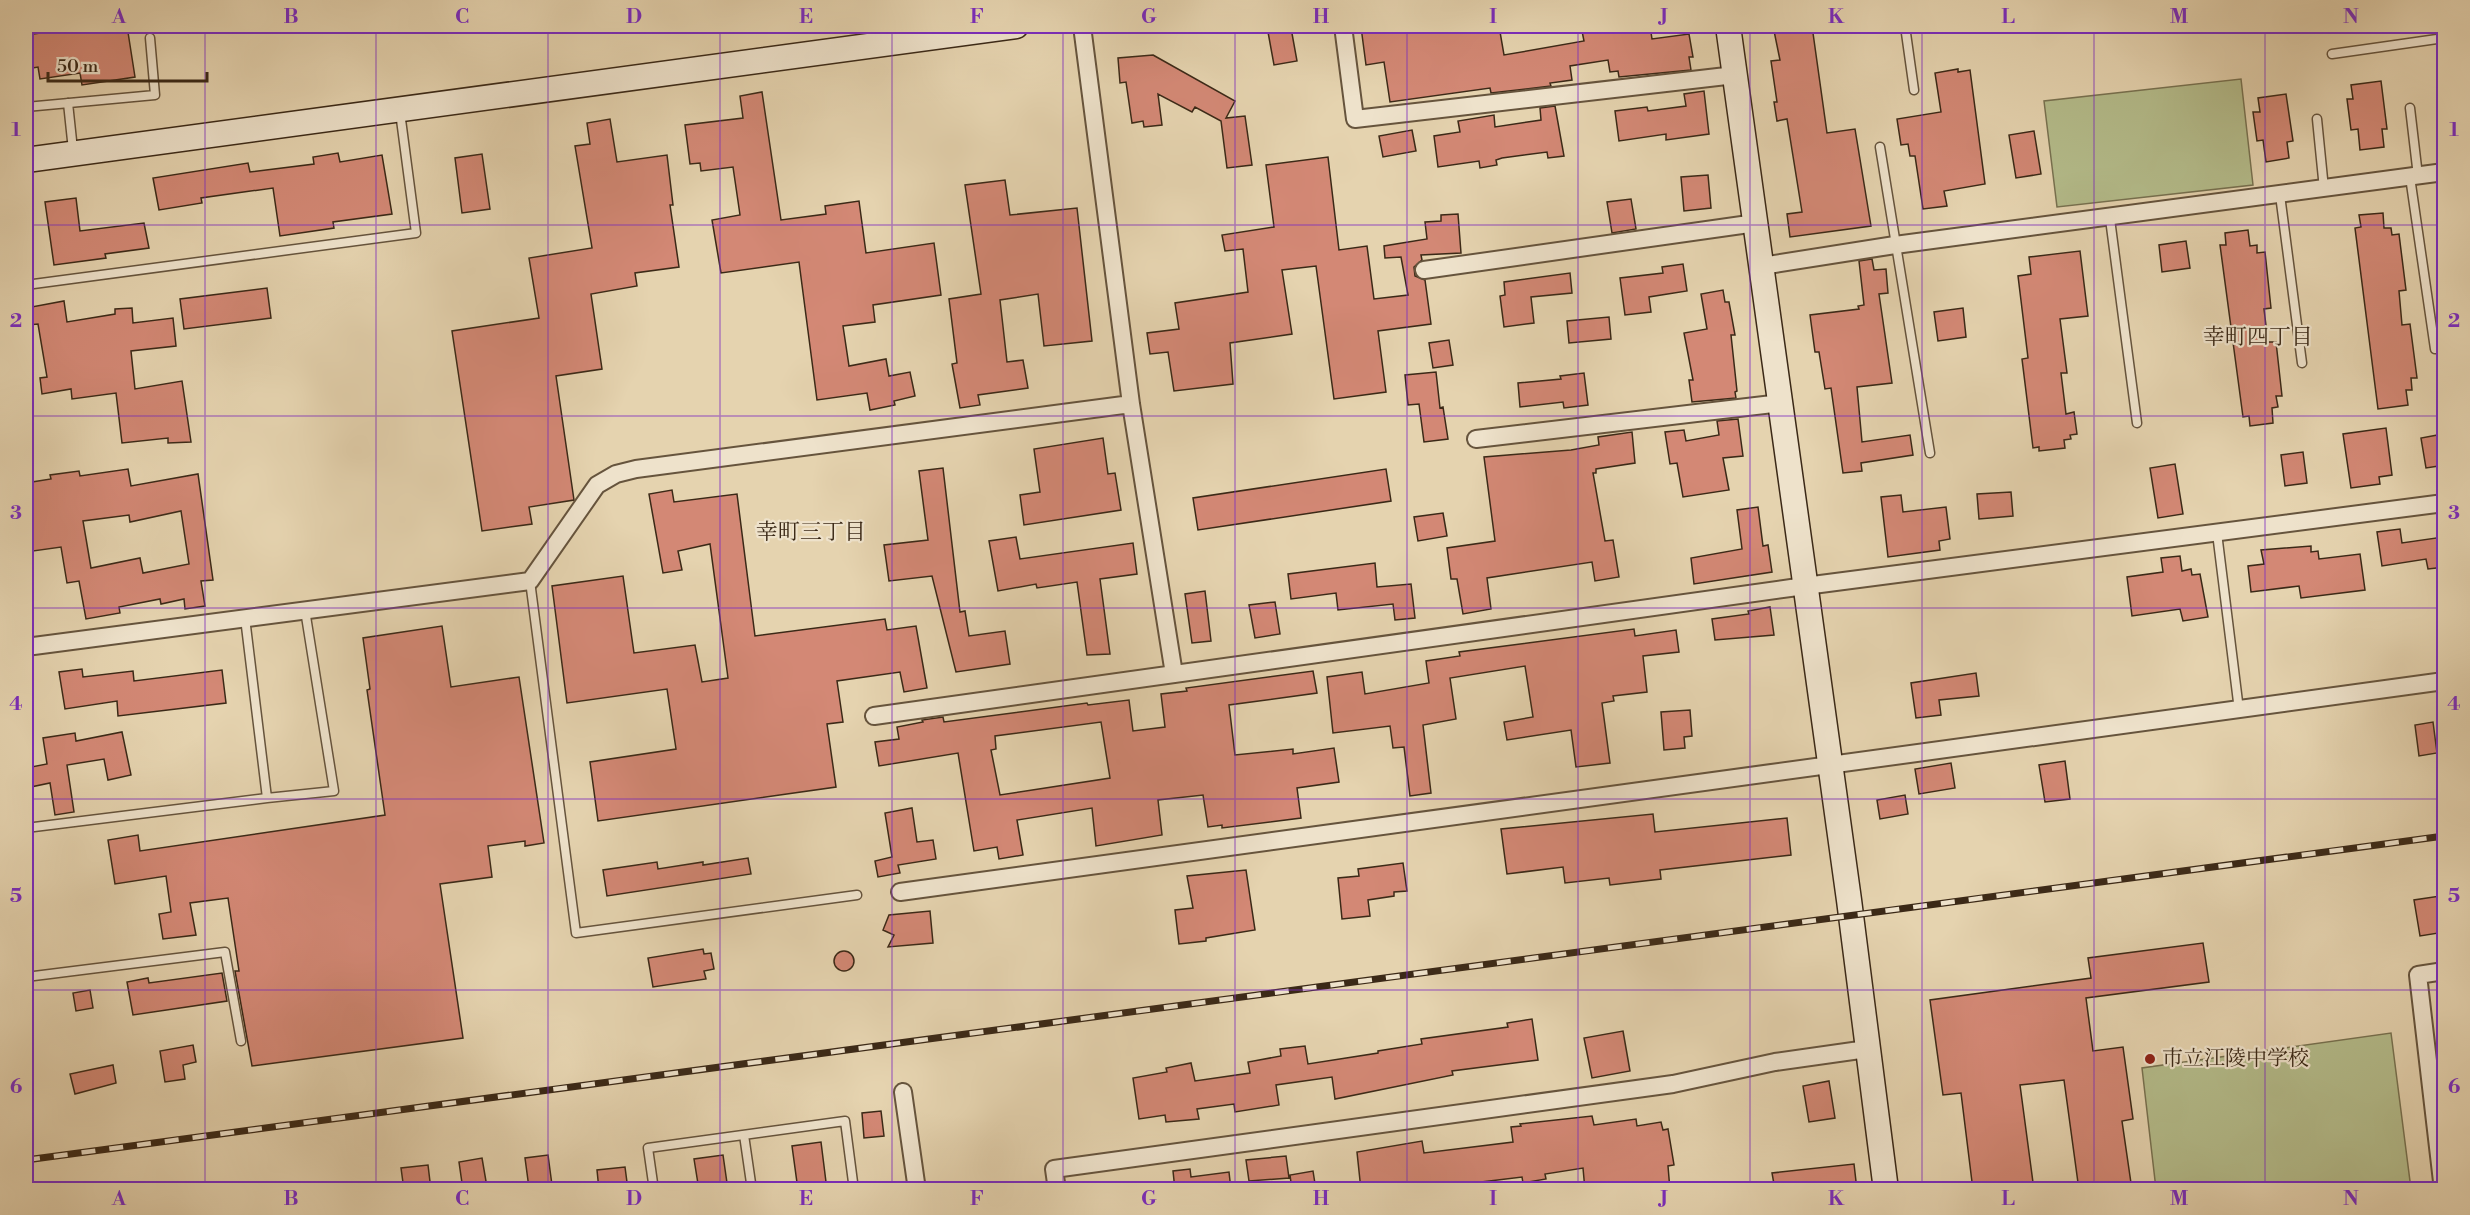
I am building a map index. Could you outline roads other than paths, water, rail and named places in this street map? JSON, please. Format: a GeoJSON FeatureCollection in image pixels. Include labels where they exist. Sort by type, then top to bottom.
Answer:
{"type":"FeatureCollection","features":[{"type":"Feature","properties":{"kind":"street"},"geometry":{"type":"LineString","coordinates":[[26,160],[1016,26]]}},
{"type":"Feature","properties":{"kind":"street"},"geometry":{"type":"LineString","coordinates":[[1082,26],[1131,404],[1174,674]]}},
{"type":"Feature","properties":{"kind":"street"},"geometry":{"type":"LineString","coordinates":[[1342,26],[1355,119],[1736,75]]}},
{"type":"Feature","properties":{"kind":"street"},"geometry":{"type":"LineString","coordinates":[[1728,26],[1781,403],[1886,1190]]}},
{"type":"Feature","properties":{"kind":"street"},"geometry":{"type":"LineString","coordinates":[[1762,266],[1895,245],[2110,219],[2445,172]]}},
{"type":"Feature","properties":{"kind":"street"},"geometry":{"type":"LineString","coordinates":[[1424,270],[1756,223]]}},
{"type":"Feature","properties":{"kind":"street"},"geometry":{"type":"LineString","coordinates":[[1476,439],[1781,403]]}},
{"type":"Feature","properties":{"kind":"street"},"geometry":{"type":"LineString","coordinates":[[26,647],[530,581],[597,485],[616,474],[648,467],[1131,404]]}},
{"type":"Feature","properties":{"kind":"street"},"geometry":{"type":"LineString","coordinates":[[874,716],[1805,586],[2445,503]]}},
{"type":"Feature","properties":{"kind":"street"},"geometry":{"type":"LineString","coordinates":[[900,891],[2445,681]]}},
{"type":"Feature","properties":{"kind":"street"},"geometry":{"type":"LineString","coordinates":[[2443,1190],[2440,1125],[2418,975],[2445,971]]}},
{"type":"Feature","properties":{"kind":"street"},"geometry":{"type":"LineString","coordinates":[[1057,1190],[1054,1169],[1673,1084],[1775,1062],[1867,1049]]}},
{"type":"Feature","properties":{"kind":"street"},"geometry":{"type":"LineString","coordinates":[[903,1092],[917,1190]]}},
{"type":"Feature","properties":{"kind":"lane"},"geometry":{"type":"LineString","coordinates":[[1905,26],[1914,90]]}},
{"type":"Feature","properties":{"kind":"lane"},"geometry":{"type":"LineString","coordinates":[[26,107],[156,95],[150,38]]}},
{"type":"Feature","properties":{"kind":"lane"},"geometry":{"type":"LineString","coordinates":[[2332,54],[2445,38]]}},
{"type":"Feature","properties":{"kind":"lane"},"geometry":{"type":"LineString","coordinates":[[68,103],[73,154]]}},
{"type":"Feature","properties":{"kind":"lane"},"geometry":{"type":"LineString","coordinates":[[26,285],[416,233],[399,108]]}},
{"type":"Feature","properties":{"kind":"lane"},"geometry":{"type":"LineString","coordinates":[[2410,108],[2414,177],[2435,349]]}},
{"type":"Feature","properties":{"kind":"lane"},"geometry":{"type":"LineString","coordinates":[[2317,119],[2324,189]]}},
{"type":"Feature","properties":{"kind":"lane"},"geometry":{"type":"LineString","coordinates":[[1880,147],[1930,453]]}},
{"type":"Feature","properties":{"kind":"lane"},"geometry":{"type":"LineString","coordinates":[[2280,195],[2302,363]]}},
{"type":"Feature","properties":{"kind":"lane"},"geometry":{"type":"LineString","coordinates":[[2110,219],[2137,423]]}},
{"type":"Feature","properties":{"kind":"lane"},"geometry":{"type":"LineString","coordinates":[[2217,533],[2239,710]]}},
{"type":"Feature","properties":{"kind":"lane"},"geometry":{"type":"LineString","coordinates":[[530,581],[576,933],[857,895]]}},
{"type":"Feature","properties":{"kind":"lane"},"geometry":{"type":"LineString","coordinates":[[26,828],[334,791],[305,609]]}},
{"type":"Feature","properties":{"kind":"lane"},"geometry":{"type":"LineString","coordinates":[[245,618],[267,798]]}},
{"type":"Feature","properties":{"kind":"lane"},"geometry":{"type":"LineString","coordinates":[[26,977],[225,952],[241,1041]]}},
{"type":"Feature","properties":{"kind":"lane"},"geometry":{"type":"LineString","coordinates":[[654,1190],[648,1149],[845,1121],[854,1190]]}},
{"type":"Feature","properties":{"kind":"lane"},"geometry":{"type":"LineString","coordinates":[[744,1135],[752,1190]]}},
{"type":"Feature","properties":{"kind":"railway"},"geometry":{"type":"LineString","coordinates":[[26,1160],[2444,836]]}},
{"type":"Feature","properties":{"kind":"place","name":"市立江陵中学校"},"geometry":{"type":"Point","coordinates":[2150,1059]}},
{"type":"Feature","properties":{"kind":"district","name":"幸町四丁目"},"geometry":{"type":"Point","coordinates":[2258,337]}},
{"type":"Feature","properties":{"kind":"district","name":"幸町三丁目"},"geometry":{"type":"Point","coordinates":[811,532]}}]}
